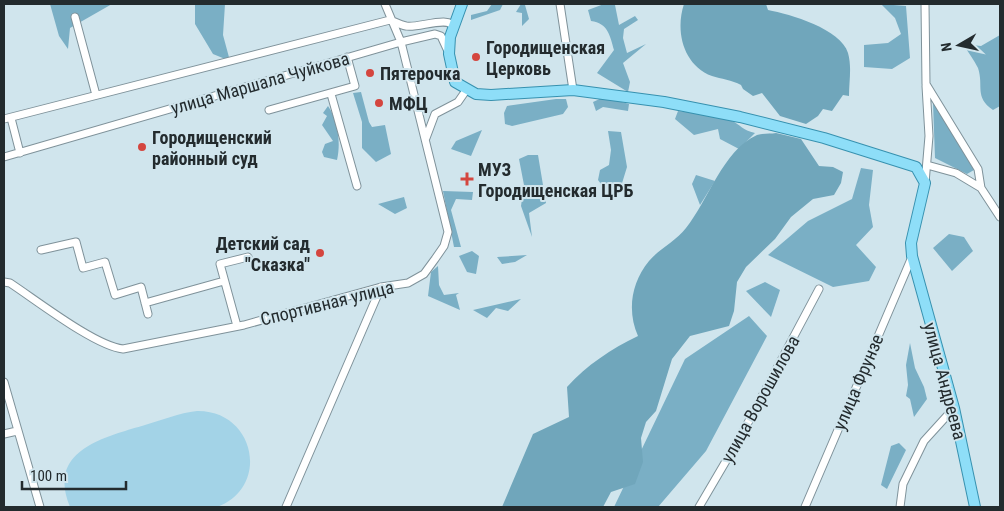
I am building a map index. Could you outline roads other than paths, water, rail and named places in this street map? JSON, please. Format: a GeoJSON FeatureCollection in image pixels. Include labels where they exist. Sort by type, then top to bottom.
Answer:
{"type":"FeatureCollection","features":[{"type":"Feature","properties":{"kind":"main road"},"geometry":{"type":"LineString","coordinates":[[461,7],[450,37],[449,54],[455,82],[471,92],[491,95],[574,90],[664,102],[740,117],[824,138],[916,167],[925,183]]}},
{"type":"Feature","properties":{"kind":"main road","name":"улица Андреева"},"geometry":{"type":"LineString","coordinates":[[925,183],[911,243],[912,256],[954,408],[975,507]]}},
{"type":"Feature","properties":{"kind":"street","name":"Спортивная улица"},"geometry":{"type":"LineString","coordinates":[[4,282],[10,283],[112,348],[123,349],[236,326],[381,287],[408,283],[424,274],[444,246],[448,232],[401,42],[390,20],[386,4]]}},
{"type":"Feature","properties":{"kind":"street"},"geometry":{"type":"LineString","coordinates":[[560,4],[574,90]]}},
{"type":"Feature","properties":{"kind":"street"},"geometry":{"type":"LineString","coordinates":[[925,4],[929,136],[925,183]]}},
{"type":"Feature","properties":{"kind":"street"},"geometry":{"type":"LineString","coordinates":[[390,20],[406,26],[448,20],[461,7]]}},
{"type":"Feature","properties":{"kind":"street"},"geometry":{"type":"LineString","coordinates":[[75,17],[96,95]]}},
{"type":"Feature","properties":{"kind":"street","name":"улица Маршала Чуйкова"},"geometry":{"type":"LineString","coordinates":[[7,118],[390,20]]}},
{"type":"Feature","properties":{"kind":"street"},"geometry":{"type":"LineString","coordinates":[[440,21],[455,27]]}},
{"type":"Feature","properties":{"kind":"street"},"geometry":{"type":"LineString","coordinates":[[449,54],[446,43],[441,36],[455,27]]}},
{"type":"Feature","properties":{"kind":"street","name":"улица Маршала Чуйкова"},"geometry":{"type":"LineString","coordinates":[[4,158],[347,57],[435,34],[441,36]]}},
{"type":"Feature","properties":{"kind":"street"},"geometry":{"type":"LineString","coordinates":[[269,110],[356,86],[347,57]]}},
{"type":"Feature","properties":{"kind":"street"},"geometry":{"type":"LineString","coordinates":[[926,84],[978,169],[981,188],[1000,217]]}},
{"type":"Feature","properties":{"kind":"street"},"geometry":{"type":"LineString","coordinates":[[426,141],[434,114],[458,102],[471,92]]}},
{"type":"Feature","properties":{"kind":"street"},"geometry":{"type":"LineString","coordinates":[[331,94],[357,186]]}},
{"type":"Feature","properties":{"kind":"street"},"geometry":{"type":"LineString","coordinates":[[7,118],[20,153]]}},
{"type":"Feature","properties":{"kind":"street"},"geometry":{"type":"LineString","coordinates":[[926,165],[956,174],[981,188]]}},
{"type":"Feature","properties":{"kind":"street"},"geometry":{"type":"LineString","coordinates":[[41,250],[76,242],[83,268],[105,262],[115,294],[141,287],[148,314]]}},
{"type":"Feature","properties":{"kind":"street","name":"улица Фрунзе"},"geometry":{"type":"LineString","coordinates":[[805,507],[912,256]]}},
{"type":"Feature","properties":{"kind":"street"},"geometry":{"type":"LineString","coordinates":[[236,326],[220,264],[248,257]]}},
{"type":"Feature","properties":{"kind":"street"},"geometry":{"type":"LineString","coordinates":[[145,303],[224,281]]}},
{"type":"Feature","properties":{"kind":"street"},"geometry":{"type":"LineString","coordinates":[[286,507],[381,287]]}},
{"type":"Feature","properties":{"kind":"street","name":"улица Ворошилова"},"geometry":{"type":"LineString","coordinates":[[699,507],[743,432],[820,289]]}},
{"type":"Feature","properties":{"kind":"street"},"geometry":{"type":"LineString","coordinates":[[4,382],[40,507]]}},
{"type":"Feature","properties":{"kind":"street"},"geometry":{"type":"LineString","coordinates":[[900,507],[903,484],[924,441],[954,408]]}},
{"type":"Feature","properties":{"kind":"street"},"geometry":{"type":"LineString","coordinates":[[4,434],[18,431]]}},
{"type":"Feature","properties":{"kind":"place","name":"Городищенская Церковь"},"geometry":{"type":"Point","coordinates":[476,57]}},
{"type":"Feature","properties":{"kind":"place","name":"Пятерочка"},"geometry":{"type":"Point","coordinates":[370,73]}},
{"type":"Feature","properties":{"kind":"place","name":"МФЦ"},"geometry":{"type":"Point","coordinates":[379,103]}},
{"type":"Feature","properties":{"kind":"place","name":"Городищенский районный суд"},"geometry":{"type":"Point","coordinates":[142,147]}},
{"type":"Feature","properties":{"kind":"place","name":"МУЗ Городищенская ЦРБ"},"geometry":{"type":"Point","coordinates":[467,179]}},
{"type":"Feature","properties":{"kind":"place","name":"Детский сад \"Сказка\""},"geometry":{"type":"Point","coordinates":[320,253]}}]}
